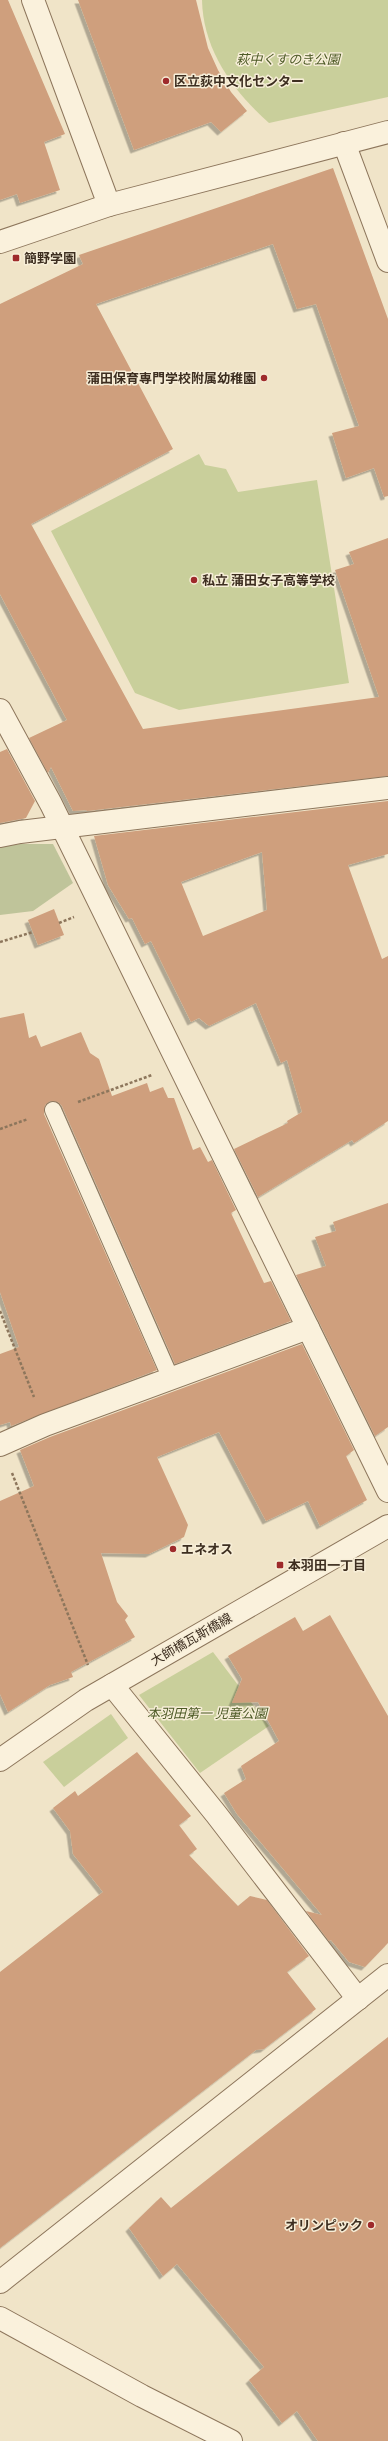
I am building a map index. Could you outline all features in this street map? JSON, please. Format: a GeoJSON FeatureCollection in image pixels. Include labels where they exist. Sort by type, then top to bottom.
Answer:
{"type":"FeatureCollection","features":[{"type":"Feature","properties":{"kind":"street"},"geometry":{"type":"LineString","coordinates":[[33,0],[109,205]]}},
{"type":"Feature","properties":{"kind":"street"},"geometry":{"type":"LineString","coordinates":[[0,242],[109,205],[388,132]]}},
{"type":"Feature","properties":{"kind":"street"},"geometry":{"type":"LineString","coordinates":[[344,143],[388,261]]}},
{"type":"Feature","properties":{"kind":"street"},"geometry":{"type":"LineString","coordinates":[[0,710],[63,828],[388,1491]]}},
{"type":"Feature","properties":{"kind":"street"},"geometry":{"type":"LineString","coordinates":[[0,836],[388,788]]}},
{"type":"Feature","properties":{"kind":"street"},"geometry":{"type":"LineString","coordinates":[[0,1445],[45,1425],[308,1328]]}},
{"type":"Feature","properties":{"kind":"street","name":"大師橋瓦斯橋線"},"geometry":{"type":"LineString","coordinates":[[0,1760],[86,1700],[388,1526]]}},
{"type":"Feature","properties":{"kind":"street"},"geometry":{"type":"LineString","coordinates":[[112,1685],[216,1814],[358,1999]]}},
{"type":"Feature","properties":{"kind":"street"},"geometry":{"type":"LineString","coordinates":[[0,2282],[388,1975]]}},
{"type":"Feature","properties":{"kind":"street"},"geometry":{"type":"LineString","coordinates":[[0,2318],[142,2396],[231,2441]]}},
{"type":"Feature","properties":{"kind":"lane"},"geometry":{"type":"LineString","coordinates":[[53,1110],[171,1379]]}},
{"type":"Feature","properties":{"kind":"path"},"geometry":{"type":"LineString","coordinates":[[0,942],[33,932]]}},
{"type":"Feature","properties":{"kind":"path"},"geometry":{"type":"LineString","coordinates":[[0,1129],[179,1066]]}},
{"type":"Feature","properties":{"kind":"path"},"geometry":{"type":"LineString","coordinates":[[0,1311],[45,1425]]}},
{"type":"Feature","properties":{"kind":"path"},"geometry":{"type":"LineString","coordinates":[[0,1445],[91,1673]]}},
{"type":"Feature","properties":{"kind":"green space","name":"萩中くすのき公園"},"geometry":{"type":"Polygon","coordinates":[[[202,0],[388,0],[388,97],[269,123],[243,97],[222,68],[208,36],[202,0]]]}},
{"type":"Feature","properties":{"kind":"green space"},"geometry":{"type":"Polygon","coordinates":[[[199,454],[205,465],[226,469],[238,492],[317,480],[349,683],[179,710],[135,693],[51,531],[199,454]]]}},
{"type":"Feature","properties":{"kind":"green space"},"geometry":{"type":"Polygon","coordinates":[[[20,844],[53,844],[73,883],[33,911],[0,915],[0,847],[20,844]]]}},
{"type":"Feature","properties":{"kind":"green space","name":"本羽田第一 児童公園"},"geometry":{"type":"Polygon","coordinates":[[[213,1652],[269,1726],[200,1773],[139,1695],[213,1652]]]}},
{"type":"Feature","properties":{"kind":"green space"},"geometry":{"type":"Polygon","coordinates":[[[111,1714],[128,1738],[64,1787],[43,1762],[111,1714]]]}},
{"type":"Feature","properties":{"kind":"building"},"geometry":{"type":"Polygon","coordinates":[[[0,0],[8,0],[65,134],[44,142],[60,190],[20,203],[17,194],[0,200],[0,0]]]}},
{"type":"Feature","properties":{"kind":"building","name":"区立荻中文化センター"},"geometry":{"type":"Polygon","coordinates":[[[78,0],[196,0],[208,48],[218,70],[231,92],[247,111],[221,132],[211,122],[134,150],[78,0]]]}},
{"type":"Feature","properties":{"kind":"building"},"geometry":{"type":"Polygon","coordinates":[[[333,168],[388,319],[388,496],[384,497],[374,468],[346,478],[332,433],[359,426],[316,304],[297,309],[273,244],[96,304],[173,449],[31,524],[143,729],[379,697],[335,570],[354,564],[349,552],[388,538],[388,776],[87,811],[73,811],[51,767],[48,773],[29,738],[67,720],[0,594],[0,304],[83,264],[79,255],[333,168]]]}},
{"type":"Feature","properties":{"kind":"building"},"geometry":{"type":"Polygon","coordinates":[[[7,749],[35,801],[26,818],[0,823],[0,752],[7,749]]]}},
{"type":"Feature","properties":{"kind":"building"},"geometry":{"type":"Polygon","coordinates":[[[388,801],[388,854],[348,865],[382,959],[388,956],[388,1121],[354,1143],[352,1140],[258,1197],[234,1149],[288,1123],[287,1121],[302,1112],[287,1060],[281,1063],[256,1003],[209,1026],[199,1018],[191,1022],[151,941],[145,944],[132,918],[129,919],[108,885],[94,836],[388,801]],[[262,852],[181,882],[203,936],[267,910],[262,852]]]}},
{"type":"Feature","properties":{"kind":"building"},"geometry":{"type":"Polygon","coordinates":[[[54,909],[64,935],[38,945],[28,920],[54,909]]]}},
{"type":"Feature","properties":{"kind":"building"},"geometry":{"type":"Polygon","coordinates":[[[24,1013],[29,1038],[36,1035],[41,1047],[81,1032],[90,1053],[99,1059],[112,1096],[147,1083],[150,1092],[163,1087],[168,1098],[174,1098],[193,1150],[200,1147],[208,1162],[212,1160],[236,1210],[231,1213],[264,1283],[271,1281],[291,1321],[175,1364],[62,1106],[58,1102],[50,1101],[45,1105],[44,1114],[157,1370],[11,1426],[10,1422],[0,1425],[0,1354],[19,1347],[0,1292],[0,1018],[24,1013]]]}},
{"type":"Feature","properties":{"kind":"building"},"geometry":{"type":"Polygon","coordinates":[[[388,1203],[388,1427],[375,1436],[296,1275],[326,1266],[315,1237],[336,1231],[333,1222],[388,1203]]]}},
{"type":"Feature","properties":{"kind":"building"},"geometry":{"type":"Polygon","coordinates":[[[302,1344],[354,1450],[346,1456],[367,1500],[320,1526],[308,1501],[266,1521],[219,1432],[157,1457],[188,1525],[184,1537],[149,1554],[101,1553],[117,1602],[128,1616],[125,1620],[135,1637],[71,1672],[73,1677],[50,1685],[8,1712],[0,1694],[0,1501],[34,1486],[20,1450],[50,1437],[302,1344]]]}},
{"type":"Feature","properties":{"kind":"building"},"geometry":{"type":"Polygon","coordinates":[[[330,1615],[388,1716],[388,1943],[365,1967],[349,1962],[331,1940],[329,1941],[306,1911],[322,1915],[237,1814],[224,1793],[246,1779],[241,1766],[279,1741],[258,1702],[232,1703],[242,1679],[228,1656],[295,1617],[303,1631],[330,1615]]]}},
{"type":"Feature","properties":{"kind":"building"},"geometry":{"type":"Polygon","coordinates":[[[137,1752],[191,1816],[179,1825],[197,1849],[189,1855],[238,1906],[250,1896],[267,1900],[309,1956],[287,1972],[316,2009],[264,2049],[256,2050],[0,2248],[0,1972],[103,1892],[73,1854],[70,1831],[53,1808],[75,1791],[78,1796],[137,1752]]]}},
{"type":"Feature","properties":{"kind":"building"},"geometry":{"type":"Polygon","coordinates":[[[388,2037],[388,2441],[318,2441],[297,2411],[282,2423],[249,2380],[264,2367],[177,2264],[163,2276],[129,2228],[161,2197],[171,2208],[388,2037]]]}},
{"type":"Feature","properties":{"kind":"place","name":"区立荻中文化センター"},"geometry":{"type":"Point","coordinates":[166,81]}},
{"type":"Feature","properties":{"kind":"place","name":"簡野学園"},"geometry":{"type":"Point","coordinates":[16,258]}},
{"type":"Feature","properties":{"kind":"place","name":"蒲田保育専門学校附属幼稚園"},"geometry":{"type":"Point","coordinates":[264,378]}},
{"type":"Feature","properties":{"kind":"place","name":"私立 蒲田女子高等学校"},"geometry":{"type":"Point","coordinates":[194,580]}},
{"type":"Feature","properties":{"kind":"place","name":"エネオス"},"geometry":{"type":"Point","coordinates":[173,1549]}},
{"type":"Feature","properties":{"kind":"place","name":"本羽田一丁目"},"geometry":{"type":"Point","coordinates":[280,1565]}},
{"type":"Feature","properties":{"kind":"place","name":"オリンピック"},"geometry":{"type":"Point","coordinates":[371,2225]}}]}
